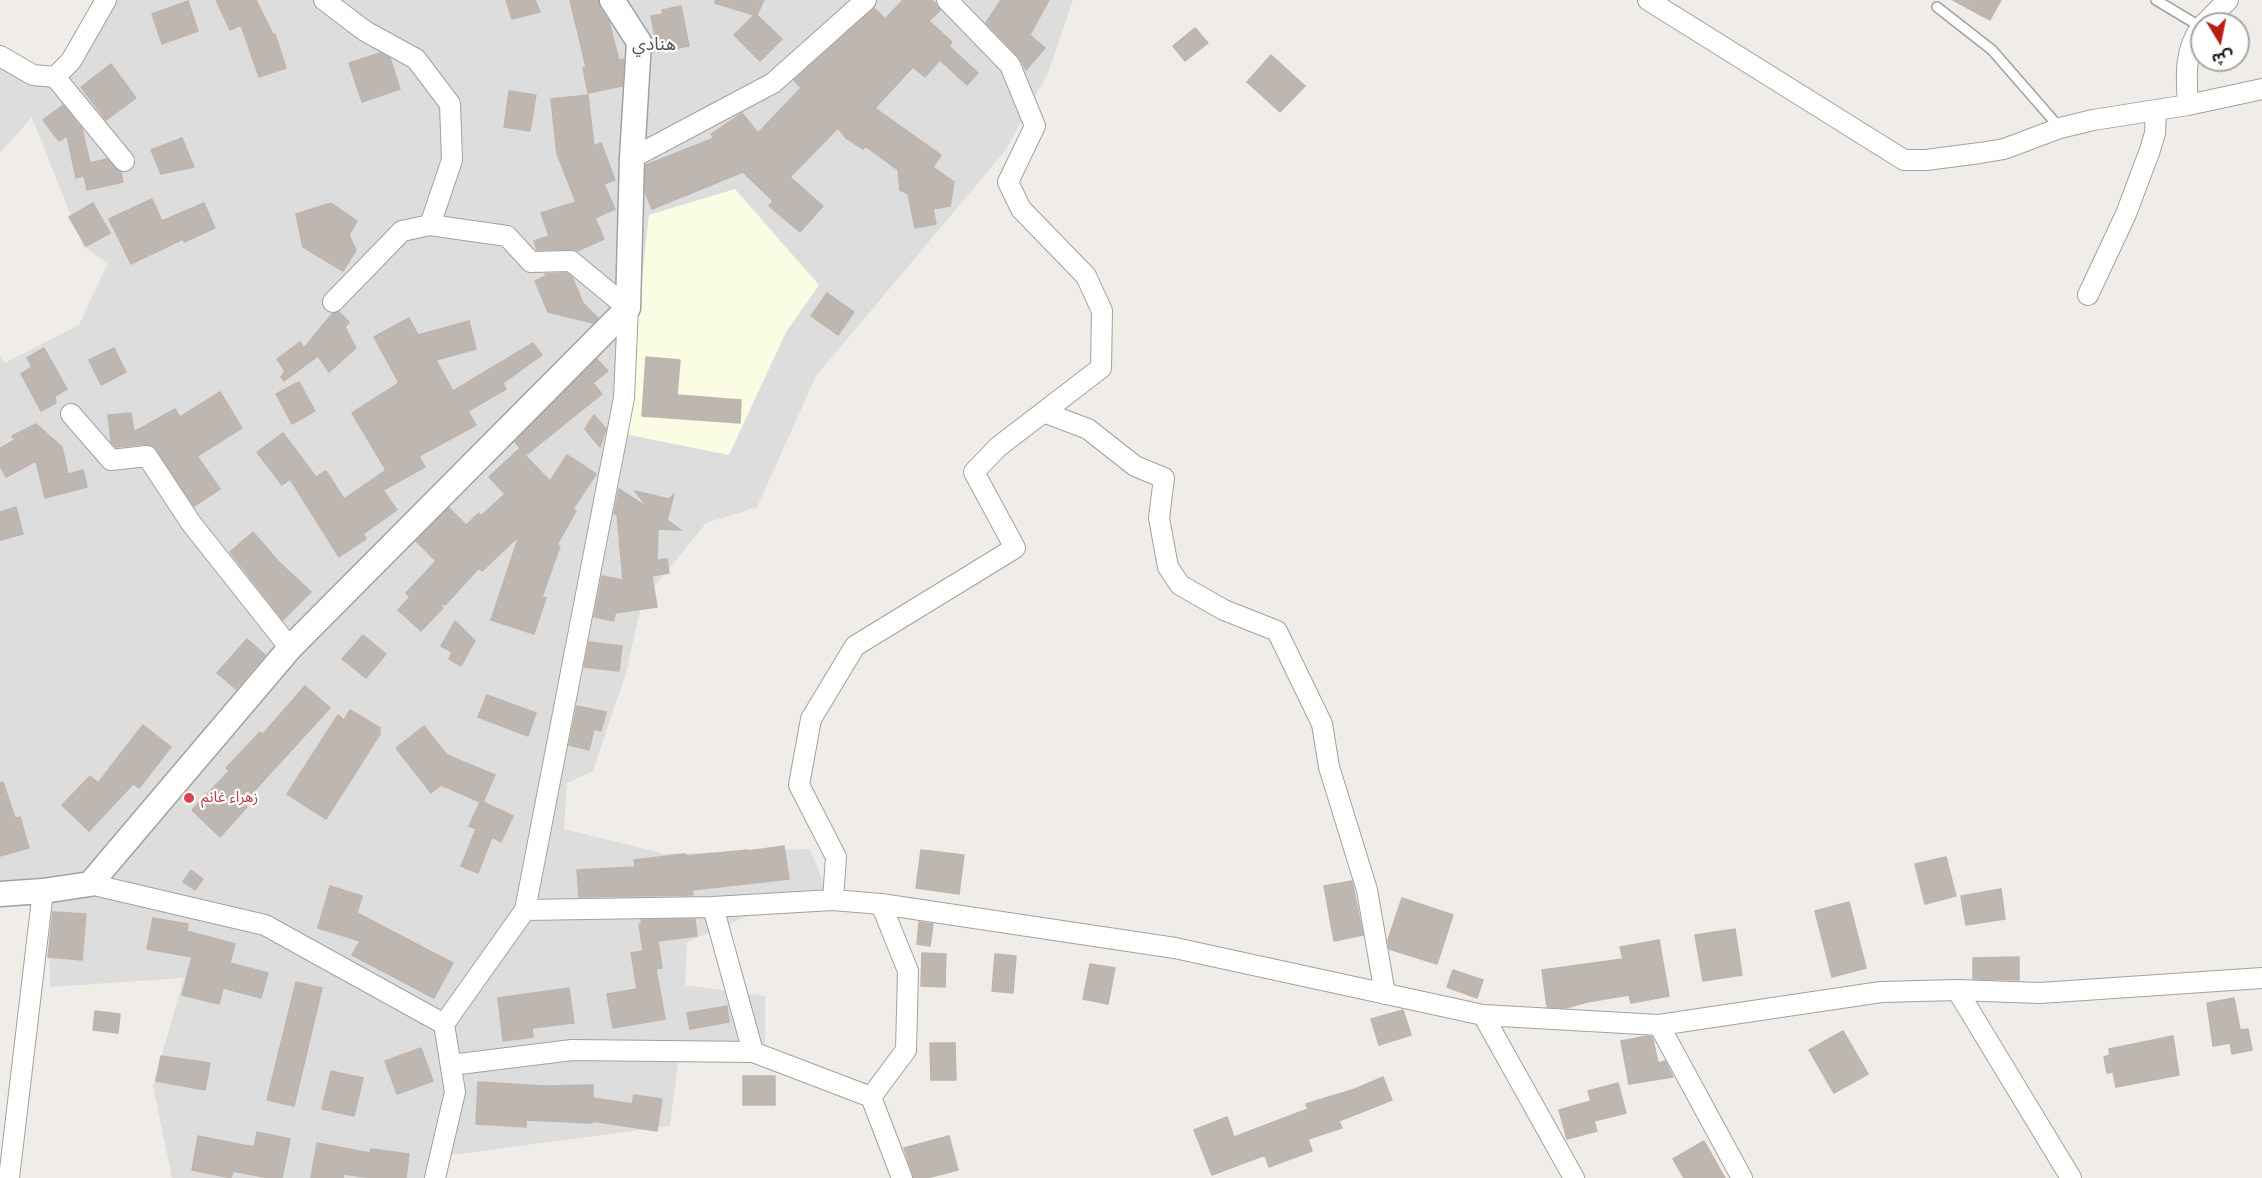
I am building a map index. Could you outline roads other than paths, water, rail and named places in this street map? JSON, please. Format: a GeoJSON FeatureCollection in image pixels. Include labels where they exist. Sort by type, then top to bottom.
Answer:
{"type":"FeatureCollection","features":[{"type":"Feature","properties":{"kind":"street"},"geometry":{"type":"LineString","coordinates":[[55,77],[71,61],[106,0]]}},
{"type":"Feature","properties":{"kind":"street"},"geometry":{"type":"LineString","coordinates":[[324,0],[366,31],[416,59],[450,104],[452,159],[430,225]]}},
{"type":"Feature","properties":{"kind":"street"},"geometry":{"type":"LineString","coordinates":[[435,1178],[455,1092],[444,1024],[525,910],[624,398],[632,158],[639,42],[612,0]]}},
{"type":"Feature","properties":{"kind":"street"},"geometry":{"type":"LineString","coordinates":[[632,158],[773,83],[866,0]]}},
{"type":"Feature","properties":{"kind":"street"},"geometry":{"type":"LineString","coordinates":[[833,900],[836,857],[799,784],[811,719],[855,646],[1015,548],[974,472],[998,447],[1101,368],[1102,311],[1086,276],[1021,209],[1008,182],[1035,126],[1010,65],[947,0]]}},
{"type":"Feature","properties":{"kind":"street"},"geometry":{"type":"LineString","coordinates":[[1648,0],[1904,160],[1926,160],[1992,151],[2031,140],[2060,128],[2093,120],[2188,105],[2262,89]]}},
{"type":"Feature","properties":{"kind":"street"},"geometry":{"type":"LineString","coordinates":[[2216,12],[2228,0]]}},
{"type":"Feature","properties":{"kind":"street"},"geometry":{"type":"LineString","coordinates":[[2188,105],[2190,50]]}},
{"type":"Feature","properties":{"kind":"street"},"geometry":{"type":"LineString","coordinates":[[0,56],[33,75],[55,77],[124,161]]}},
{"type":"Feature","properties":{"kind":"street"},"geometry":{"type":"LineString","coordinates":[[2088,295],[2126,214],[2150,150],[2156,133],[2156,110]]}},
{"type":"Feature","properties":{"kind":"street"},"geometry":{"type":"LineString","coordinates":[[333,302],[402,231],[430,225],[507,236],[531,262],[571,261],[628,308]]}},
{"type":"Feature","properties":{"kind":"street"},"geometry":{"type":"LineString","coordinates":[[90,884],[290,648],[628,308]]}},
{"type":"Feature","properties":{"kind":"street"},"geometry":{"type":"LineString","coordinates":[[1043,412],[1088,429],[1135,466],[1164,478],[1159,518],[1168,567],[1180,585],[1224,610],[1277,630],[1322,724],[1329,766],[1368,890],[1385,994]]}},
{"type":"Feature","properties":{"kind":"street"},"geometry":{"type":"LineString","coordinates":[[71,414],[111,460],[147,456],[191,523],[290,648]]}},
{"type":"Feature","properties":{"kind":"street"},"geometry":{"type":"LineString","coordinates":[[0,894],[90,884],[265,925],[444,1024]]}},
{"type":"Feature","properties":{"kind":"street"},"geometry":{"type":"LineString","coordinates":[[9,1178],[43,891]]}},
{"type":"Feature","properties":{"kind":"street"},"geometry":{"type":"LineString","coordinates":[[525,910],[713,907],[833,900],[881,904],[1175,948],[1483,1015],[1659,1025],[1881,992],[1958,990],[2040,993],[2262,978]]}},
{"type":"Feature","properties":{"kind":"street"},"geometry":{"type":"LineString","coordinates":[[871,1097],[906,1050],[908,971],[881,904]]}},
{"type":"Feature","properties":{"kind":"street"},"geometry":{"type":"LineString","coordinates":[[713,907],[753,1052]]}},
{"type":"Feature","properties":{"kind":"street"},"geometry":{"type":"LineString","coordinates":[[1958,990],[2071,1178]]}},
{"type":"Feature","properties":{"kind":"street"},"geometry":{"type":"LineString","coordinates":[[1483,1015],[1574,1178]]}},
{"type":"Feature","properties":{"kind":"street"},"geometry":{"type":"LineString","coordinates":[[1659,1025],[1742,1178]]}},
{"type":"Feature","properties":{"kind":"street"},"geometry":{"type":"LineString","coordinates":[[451,1065],[572,1050],[753,1052],[871,1097],[902,1178]]}},
{"type":"Feature","properties":{"kind":"lane"},"geometry":{"type":"LineString","coordinates":[[2156,0],[2190,19]]}},
{"type":"Feature","properties":{"kind":"lane"},"geometry":{"type":"LineString","coordinates":[[1936,7],[1992,50],[2060,128]]}},
{"type":"Feature","properties":{"kind":"place","name":"زهراء غانم"},"geometry":{"type":"Point","coordinates":[189,798]}},
{"type":"Feature","properties":{"kind":"district","name":"هنادي"},"geometry":{"type":"Point","coordinates":[654,45]}}]}
